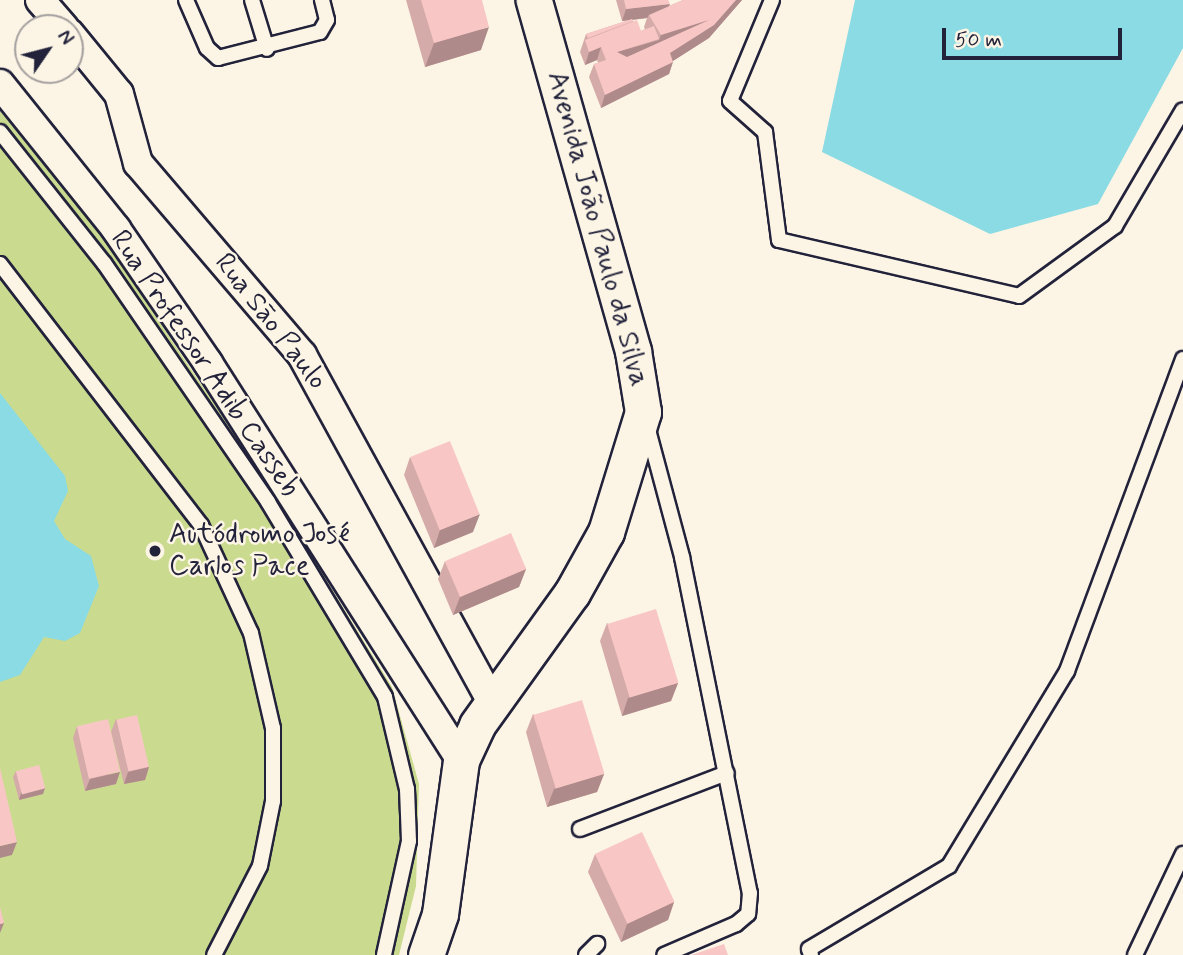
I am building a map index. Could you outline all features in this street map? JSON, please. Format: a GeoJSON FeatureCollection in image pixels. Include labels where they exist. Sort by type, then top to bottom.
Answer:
{"type":"FeatureCollection","features":[{"type":"Feature","properties":{"kind":"street"},"geometry":{"type":"LineString","coordinates":[[40,0],[52,14]]}},
{"type":"Feature","properties":{"kind":"street","name":"Avenida João Paulo da Silva"},"geometry":{"type":"LineString","coordinates":[[426,955],[440,914],[461,760],[492,702],[572,593],[606,531],[643,412],[633,351],[536,1]]}},
{"type":"Feature","properties":{"kind":"street","name":"Rua Sāo Paulo"},"geometry":{"type":"LineString","coordinates":[[84,51],[120,94],[138,163],[302,355],[492,702]]}},
{"type":"Feature","properties":{"kind":"street","name":"Rua Professor Adib Casseb"},"geometry":{"type":"LineString","coordinates":[[0,84],[116,229],[208,363],[461,760]]}},
{"type":"Feature","properties":{"kind":"lane"},"geometry":{"type":"LineString","coordinates":[[186,0],[207,48],[218,58],[267,49],[320,32],[327,20],[322,0]]}},
{"type":"Feature","properties":{"kind":"lane"},"geometry":{"type":"LineString","coordinates":[[252,0],[267,49]]}},
{"type":"Feature","properties":{"kind":"lane"},"geometry":{"type":"LineString","coordinates":[[772,0],[730,101],[765,132],[779,240],[1019,296],[1115,226],[1183,110]]}},
{"type":"Feature","properties":{"kind":"lane"},"geometry":{"type":"LineString","coordinates":[[0,132],[104,263],[268,502],[385,697],[407,789],[409,841],[384,955]]}},
{"type":"Feature","properties":{"kind":"lane"},"geometry":{"type":"LineString","coordinates":[[0,264],[194,514],[251,633],[273,728],[274,801],[260,866],[214,955]]}},
{"type":"Feature","properties":{"kind":"lane"},"geometry":{"type":"LineString","coordinates":[[811,955],[810,949],[949,866],[1067,671],[1183,359]]}},
{"type":"Feature","properties":{"kind":"lane"},"geometry":{"type":"LineString","coordinates":[[643,412],[682,557],[727,773],[748,914],[664,955]]}},
{"type":"Feature","properties":{"kind":"lane"},"geometry":{"type":"LineString","coordinates":[[580,829],[727,773]]}},
{"type":"Feature","properties":{"kind":"lane"},"geometry":{"type":"LineString","coordinates":[[1135,955],[1183,854]]}},
{"type":"Feature","properties":{"kind":"green space","name":"Autódromo José Carlos Pace"},"geometry":{"type":"Polygon","coordinates":[[[0,111],[104,239],[261,474],[392,687],[419,784],[416,886],[399,955],[0,955],[0,111]]]}},
{"type":"Feature","properties":{"kind":"water"},"geometry":{"type":"Polygon","coordinates":[[[855,0],[1183,0],[1183,48],[1098,204],[990,234],[822,152],[855,0]]]}},
{"type":"Feature","properties":{"kind":"water"},"geometry":{"type":"Polygon","coordinates":[[[0,393],[65,476],[68,491],[54,521],[65,539],[91,556],[99,586],[80,633],[65,641],[44,637],[20,675],[0,682],[0,393]]]}},
{"type":"Feature","properties":{"kind":"building"},"geometry":{"type":"Polygon","coordinates":[[[421,0],[482,0],[489,27],[434,43],[421,0]]]}},
{"type":"Feature","properties":{"kind":"building"},"geometry":{"type":"Polygon","coordinates":[[[624,0],[668,0],[670,4],[626,9],[624,0]]]}},
{"type":"Feature","properties":{"kind":"building"},"geometry":{"type":"Polygon","coordinates":[[[683,0],[736,0],[714,25],[670,53],[673,62],[605,95],[594,64],[606,60],[601,47],[589,52],[585,40],[637,20],[641,31],[654,26],[659,39],[617,52],[627,57],[709,20],[661,35],[649,15],[683,0]]]}},
{"type":"Feature","properties":{"kind":"building"},"geometry":{"type":"Polygon","coordinates":[[[632,19],[633,21],[588,38],[586,34],[632,19]]]}},
{"type":"Feature","properties":{"kind":"building"},"geometry":{"type":"Polygon","coordinates":[[[450,441],[480,514],[440,530],[410,457],[450,441]]]}},
{"type":"Feature","properties":{"kind":"building"},"geometry":{"type":"Polygon","coordinates":[[[511,533],[526,569],[460,597],[445,561],[511,533]]]}},
{"type":"Feature","properties":{"kind":"building"},"geometry":{"type":"Polygon","coordinates":[[[656,609],[679,683],[630,698],[607,624],[656,609]]]}},
{"type":"Feature","properties":{"kind":"building"},"geometry":{"type":"Polygon","coordinates":[[[582,700],[605,774],[556,789],[533,715],[582,700]]]}},
{"type":"Feature","properties":{"kind":"building"},"geometry":{"type":"Polygon","coordinates":[[[137,715],[149,767],[128,771],[117,720],[137,715]]]}},
{"type":"Feature","properties":{"kind":"building"},"geometry":{"type":"Polygon","coordinates":[[[108,719],[120,772],[89,779],[77,726],[108,719]]]}},
{"type":"Feature","properties":{"kind":"building"},"geometry":{"type":"Polygon","coordinates":[[[39,765],[45,788],[22,794],[16,771],[39,765]]]}},
{"type":"Feature","properties":{"kind":"building"},"geometry":{"type":"Polygon","coordinates":[[[0,768],[17,842],[0,846],[0,768]]]}},
{"type":"Feature","properties":{"kind":"building"},"geometry":{"type":"Polygon","coordinates":[[[642,832],[675,902],[627,924],[595,854],[642,832]]]}},
{"type":"Feature","properties":{"kind":"building"},"geometry":{"type":"Polygon","coordinates":[[[0,907],[4,923],[0,924],[0,907]]]}},
{"type":"Feature","properties":{"kind":"building"},"geometry":{"type":"Polygon","coordinates":[[[724,944],[728,955],[691,955],[724,944]]]}},
{"type":"Feature","properties":{"kind":"place","name":"Autódromo José Carlos Pace"},"geometry":{"type":"Point","coordinates":[155,551]}}]}
